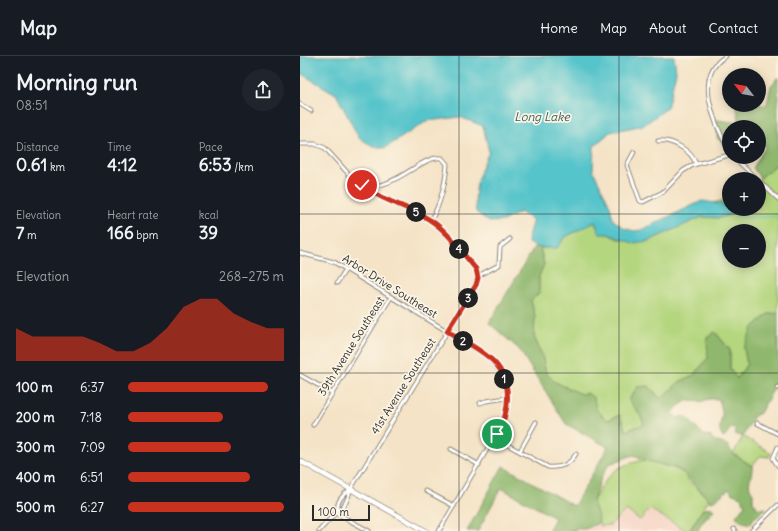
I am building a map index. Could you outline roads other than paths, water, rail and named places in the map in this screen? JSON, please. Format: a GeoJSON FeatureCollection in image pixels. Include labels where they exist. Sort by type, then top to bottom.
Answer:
{"type":"FeatureCollection","features":[{"type":"Feature","properties":{"kind":"street"},"geometry":{"type":"LineString","coordinates":[[722,136],[715,123],[709,99],[712,69],[726,56]]}},
{"type":"Feature","properties":{"kind":"street"},"geometry":{"type":"LineString","coordinates":[[300,104],[311,111]]}},
{"type":"Feature","properties":{"kind":"street"},"geometry":{"type":"LineString","coordinates":[[658,141],[666,141],[681,147],[691,155],[696,164]]}},
{"type":"Feature","properties":{"kind":"street"},"geometry":{"type":"LineString","coordinates":[[300,144],[315,144],[325,148],[355,180],[362,185],[384,199],[431,220],[439,226],[466,257],[476,269],[478,276],[499,265],[500,247],[510,239]]}},
{"type":"Feature","properties":{"kind":"street"},"geometry":{"type":"LineString","coordinates":[[634,152],[627,165],[640,201],[643,202],[663,192],[683,171],[696,164],[722,157]]}},
{"type":"Feature","properties":{"kind":"street"},"geometry":{"type":"LineString","coordinates":[[362,185],[370,187],[381,185],[397,179],[433,159],[442,158],[447,164],[446,173],[438,205],[431,220]]}},
{"type":"Feature","properties":{"kind":"street"},"geometry":{"type":"LineString","coordinates":[[741,164],[749,172]]}},
{"type":"Feature","properties":{"kind":"street"},"geometry":{"type":"LineString","coordinates":[[766,188],[778,199]]}},
{"type":"Feature","properties":{"kind":"street","name":"Arbor Drive Southeast"},"geometry":{"type":"LineString","coordinates":[[300,253],[330,260],[486,356],[494,362],[505,382],[508,398]]}},
{"type":"Feature","properties":{"kind":"street"},"geometry":{"type":"LineString","coordinates":[[337,283],[346,269]]}},
{"type":"Feature","properties":{"kind":"street","name":"41st Avenue Southeast"},"geometry":{"type":"LineString","coordinates":[[319,531],[337,511],[342,508],[350,490],[474,288],[478,276]]}},
{"type":"Feature","properties":{"kind":"street","name":"39th Avenue Southeast"},"geometry":{"type":"LineString","coordinates":[[313,425],[391,297]]}},
{"type":"Feature","properties":{"kind":"street"},"geometry":{"type":"LineString","coordinates":[[300,375],[332,393]]}},
{"type":"Feature","properties":{"kind":"street"},"geometry":{"type":"LineString","coordinates":[[439,531],[505,419],[508,398],[480,403]]}},
{"type":"Feature","properties":{"kind":"street"},"geometry":{"type":"LineString","coordinates":[[520,451],[536,422]]}},
{"type":"Feature","properties":{"kind":"street"},"geometry":{"type":"LineString","coordinates":[[757,423],[778,434]]}},
{"type":"Feature","properties":{"kind":"street"},"geometry":{"type":"LineString","coordinates":[[495,438],[548,467],[558,468],[572,461],[576,454]]}},
{"type":"Feature","properties":{"kind":"street"},"geometry":{"type":"LineString","coordinates":[[778,447],[773,458],[778,466]]}},
{"type":"Feature","properties":{"kind":"street"},"geometry":{"type":"LineString","coordinates":[[451,449],[479,464]]}},
{"type":"Feature","properties":{"kind":"street"},"geometry":{"type":"LineString","coordinates":[[300,462],[426,531]]}},
{"type":"Feature","properties":{"kind":"street"},"geometry":{"type":"LineString","coordinates":[[426,491],[454,506]]}},
{"type":"Feature","properties":{"kind":"street"},"geometry":{"type":"LineString","coordinates":[[751,531],[778,505]]}},
{"type":"Feature","properties":{"kind":"street"},"geometry":{"type":"LineString","coordinates":[[337,511],[369,531]]}},
{"type":"Feature","properties":{"kind":"water","name":"Long Lake"},"geometry":{"type":"Polygon","coordinates":[[[300,56],[674,56],[676,72],[667,108],[644,125],[610,132],[594,146],[593,170],[610,206],[613,220],[624,228],[634,231],[641,230],[702,201],[722,205],[722,216],[726,216],[720,218],[702,217],[648,241],[633,243],[608,234],[600,234],[595,222],[565,237],[557,248],[540,248],[528,243],[533,220],[520,212],[503,221],[489,222],[476,212],[476,188],[482,167],[489,152],[483,126],[460,117],[427,121],[385,148],[373,146],[359,138],[336,94],[300,73],[300,56]]]}},
{"type":"Feature","properties":{"kind":"waterway"},"geometry":{"type":"LineString","coordinates":[[740,216],[749,218],[778,216]]}}]}
